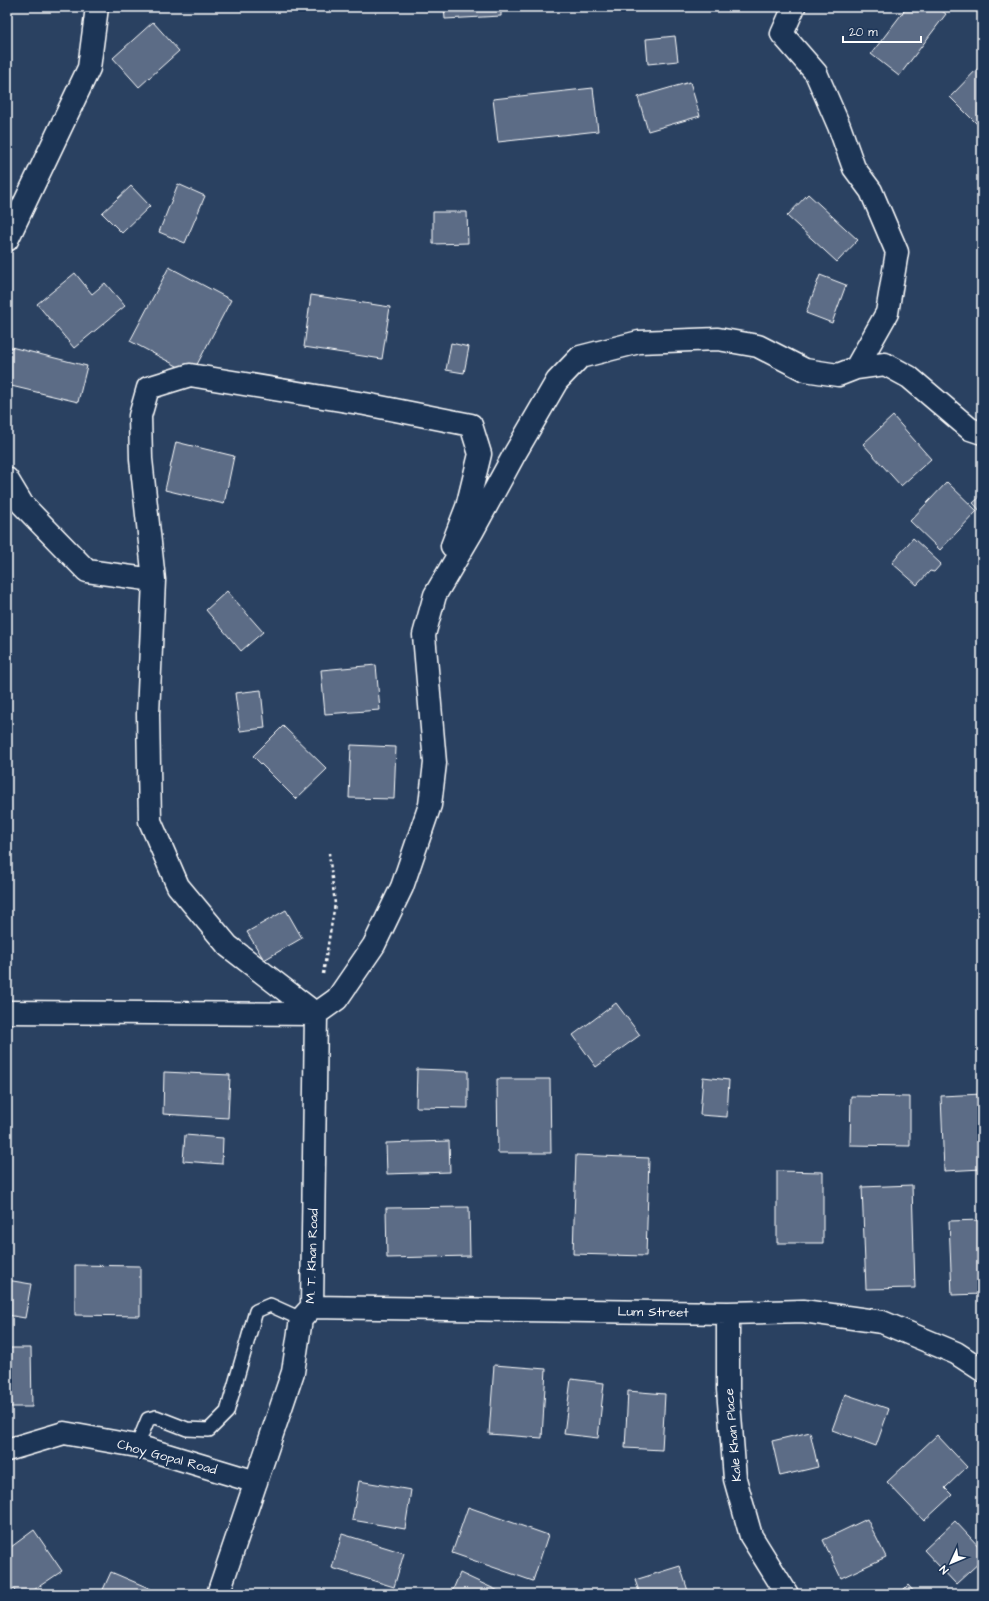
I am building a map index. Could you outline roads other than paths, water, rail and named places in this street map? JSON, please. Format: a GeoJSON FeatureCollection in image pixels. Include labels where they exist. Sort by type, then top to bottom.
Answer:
{"type":"FeatureCollection","features":[{"type":"Feature","properties":{"kind":"street"},"geometry":{"type":"LineString","coordinates":[[7,240],[89,68],[97,7]]}},
{"type":"Feature","properties":{"kind":"street"},"geometry":{"type":"LineString","coordinates":[[794,7],[782,34],[816,73],[839,126],[854,168],[871,191],[897,252],[887,313],[856,368]]}},
{"type":"Feature","properties":{"kind":"street"},"geometry":{"type":"LineString","coordinates":[[434,595],[472,532],[557,381],[580,357],[639,342],[718,339],[758,346],[805,370],[838,375],[856,368],[885,364],[909,377],[970,429],[982,433]]}},
{"type":"Feature","properties":{"kind":"street"},"geometry":{"type":"LineString","coordinates":[[7,1012],[316,1014],[337,999],[374,945],[402,887],[430,805],[435,763],[424,635],[434,595],[466,507],[480,454],[471,425],[365,404],[190,375],[148,388],[140,416],[141,459],[154,580],[148,714],[150,821],[178,886],[228,946],[316,1014]]}},
{"type":"Feature","properties":{"kind":"street"},"geometry":{"type":"LineString","coordinates":[[7,480],[22,504],[87,571],[154,580]]}},
{"type":"Feature","properties":{"kind":"street","name":"M. T. Khan Road"},"geometry":{"type":"LineString","coordinates":[[218,1594],[293,1372],[306,1313],[316,1014]]}},
{"type":"Feature","properties":{"kind":"street","name":"Lum Street"},"geometry":{"type":"LineString","coordinates":[[306,1313],[728,1313],[803,1310],[882,1322],[956,1353],[982,1370]]}},
{"type":"Feature","properties":{"kind":"street","name":"Kale Khan Place"},"geometry":{"type":"LineString","coordinates":[[728,1313],[728,1389],[735,1479],[751,1536],[787,1594]]}},
{"type":"Feature","properties":{"kind":"street","name":"Choy Gopal Road"},"geometry":{"type":"LineString","coordinates":[[7,1450],[64,1434],[137,1446],[256,1482]]}},
{"type":"Feature","properties":{"kind":"lane"},"geometry":{"type":"LineString","coordinates":[[137,1446],[148,1419],[156,1417],[187,1430],[209,1430],[226,1412],[256,1311],[270,1305],[306,1313]]}}]}
